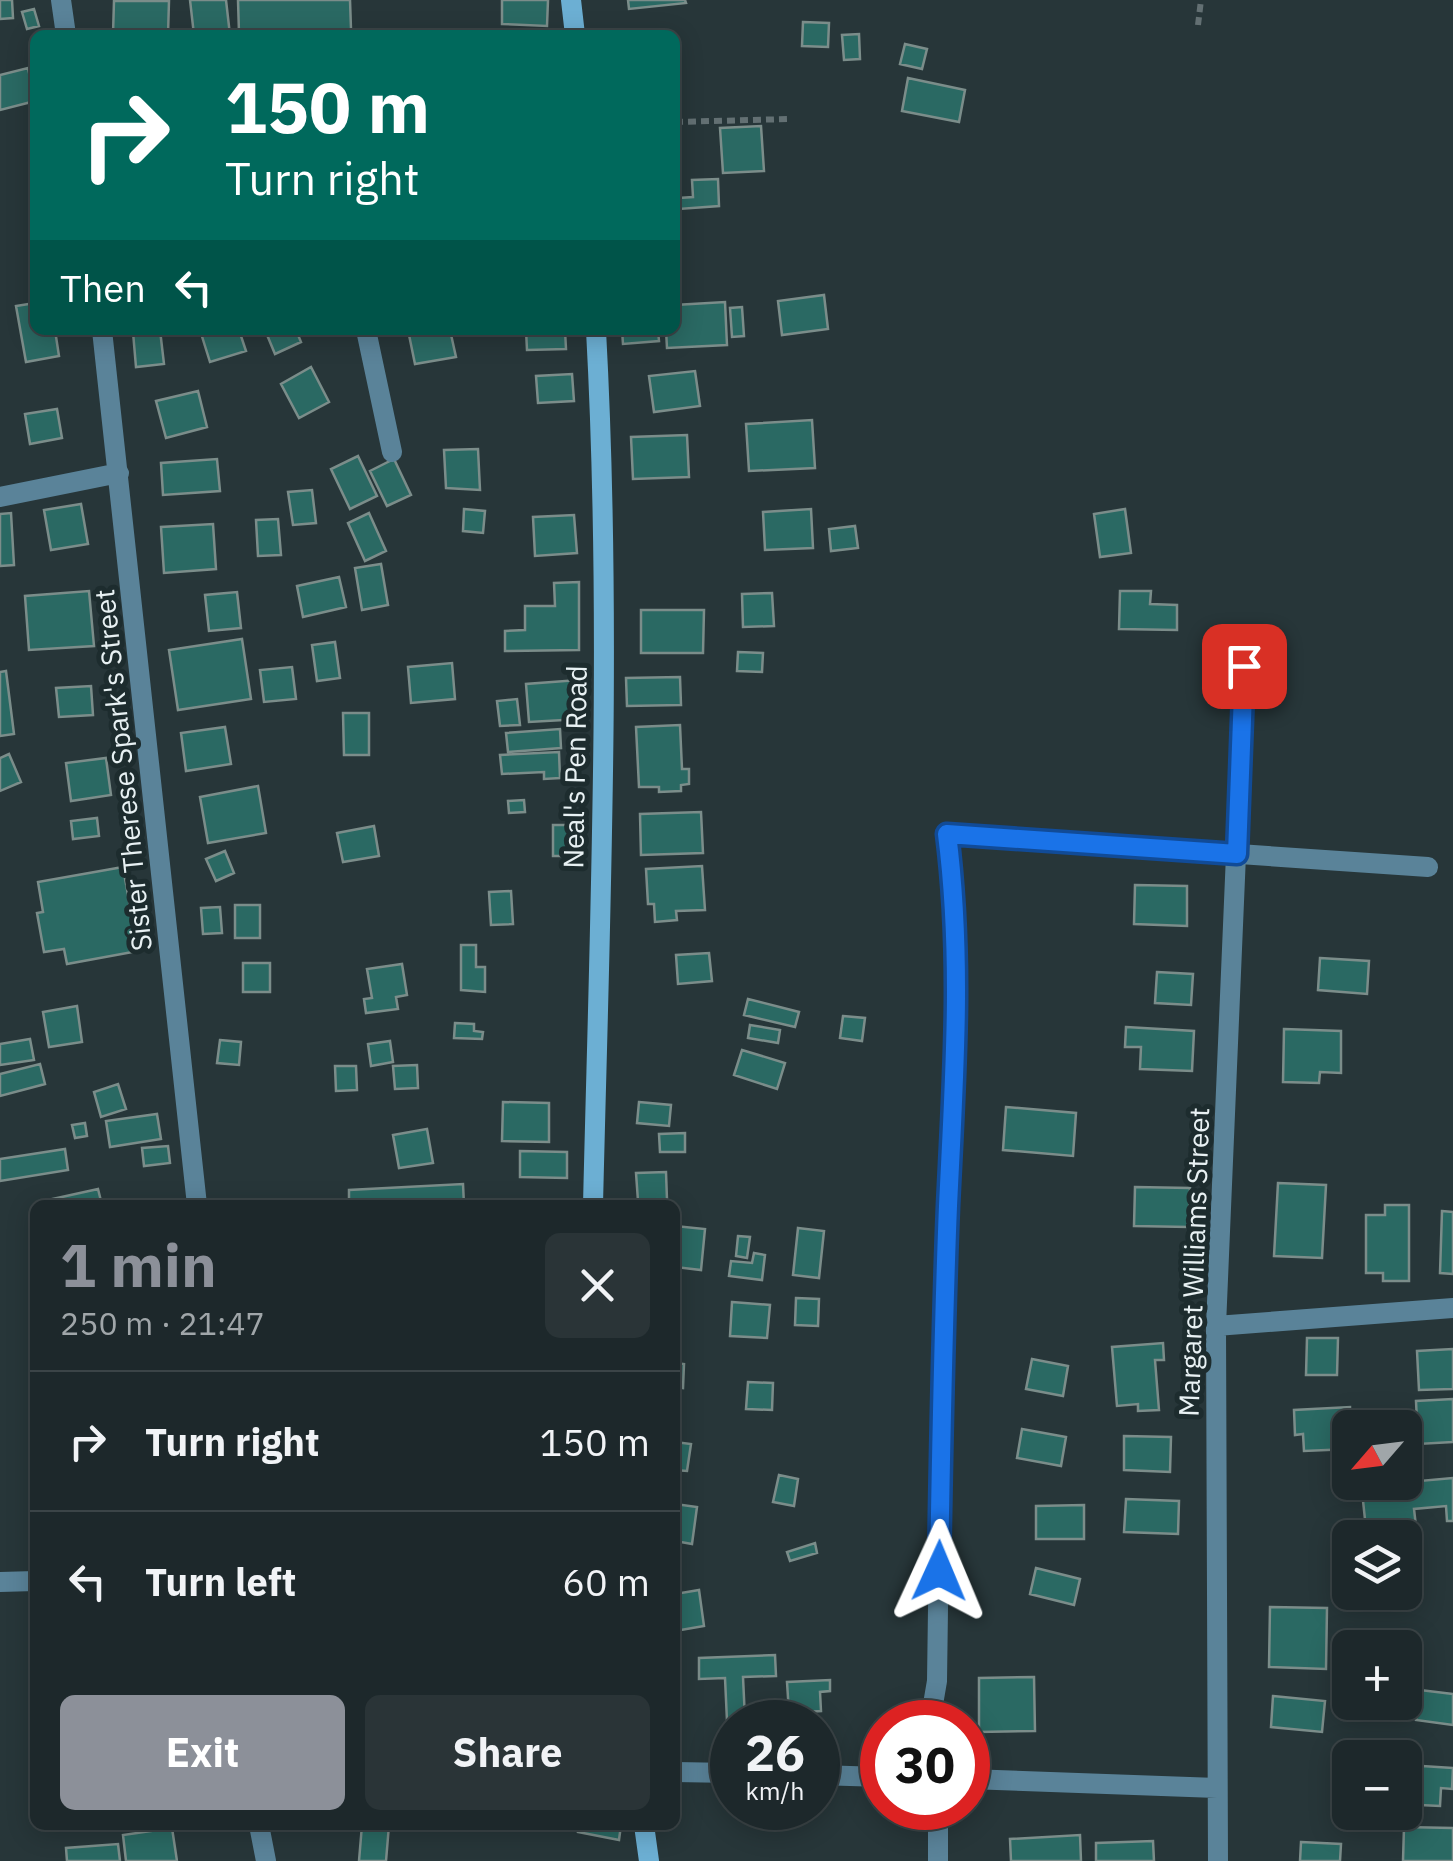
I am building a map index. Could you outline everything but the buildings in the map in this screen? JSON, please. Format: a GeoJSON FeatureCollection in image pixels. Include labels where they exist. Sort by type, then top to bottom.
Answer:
{"type":"FeatureCollection","features":[{"type":"Feature","properties":{"kind":"street"},"geometry":{"type":"LineString","coordinates":[[61,0],[65,30]]}},
{"type":"Feature","properties":{"kind":"street"},"geometry":{"type":"LineString","coordinates":[[571,0],[574,30]]}},
{"type":"Feature","properties":{"kind":"street","name":"Sister Therese Spark's Street"},"geometry":{"type":"LineString","coordinates":[[103,335],[196,1200]]}},
{"type":"Feature","properties":{"kind":"street"},"geometry":{"type":"LineString","coordinates":[[367,335],[392,452]]}},
{"type":"Feature","properties":{"kind":"street","name":"Neal's Pen Road"},"geometry":{"type":"LineString","coordinates":[[593,1200],[605,622],[604,470],[596,335]]}},
{"type":"Feature","properties":{"kind":"street"},"geometry":{"type":"LineString","coordinates":[[0,497],[119,472]]}},
{"type":"Feature","properties":{"kind":"street","name":"Margaret Williams Street"},"geometry":{"type":"LineString","coordinates":[[1218,1861],[1216,1326],[1244,666]]}},
{"type":"Feature","properties":{"kind":"street"},"geometry":{"type":"LineString","coordinates":[[933,1700],[945,1278],[958,1003],[955,900],[947,834],[1428,867]]}},
{"type":"Feature","properties":{"kind":"street"},"geometry":{"type":"LineString","coordinates":[[1216,1326],[1453,1308]]}},
{"type":"Feature","properties":{"kind":"street"},"geometry":{"type":"LineString","coordinates":[[0,1582],[30,1581]]}},
{"type":"Feature","properties":{"kind":"street"},"geometry":{"type":"LineString","coordinates":[[680,1772],[710,1773]]}},
{"type":"Feature","properties":{"kind":"street"},"geometry":{"type":"LineString","coordinates":[[990,1780],[1217,1788]]}},
{"type":"Feature","properties":{"kind":"street"},"geometry":{"type":"LineString","coordinates":[[260,1830],[266,1861]]}},
{"type":"Feature","properties":{"kind":"street"},"geometry":{"type":"LineString","coordinates":[[645,1830],[649,1861]]}},
{"type":"Feature","properties":{"kind":"street"},"geometry":{"type":"LineString","coordinates":[[938,1830],[938,1861]]}},
{"type":"Feature","properties":{"kind":"path"},"geometry":{"type":"LineString","coordinates":[[1198,26],[1201,0]]}},
{"type":"Feature","properties":{"kind":"path"},"geometry":{"type":"LineString","coordinates":[[680,122],[789,120]]}},
{"type":"Feature","properties":{"kind":"route"},"geometry":{"type":"LineString","coordinates":[[939,1571],[945,1278],[958,1003],[955,900],[947,834],[1237,854],[1244,666]]}}]}
